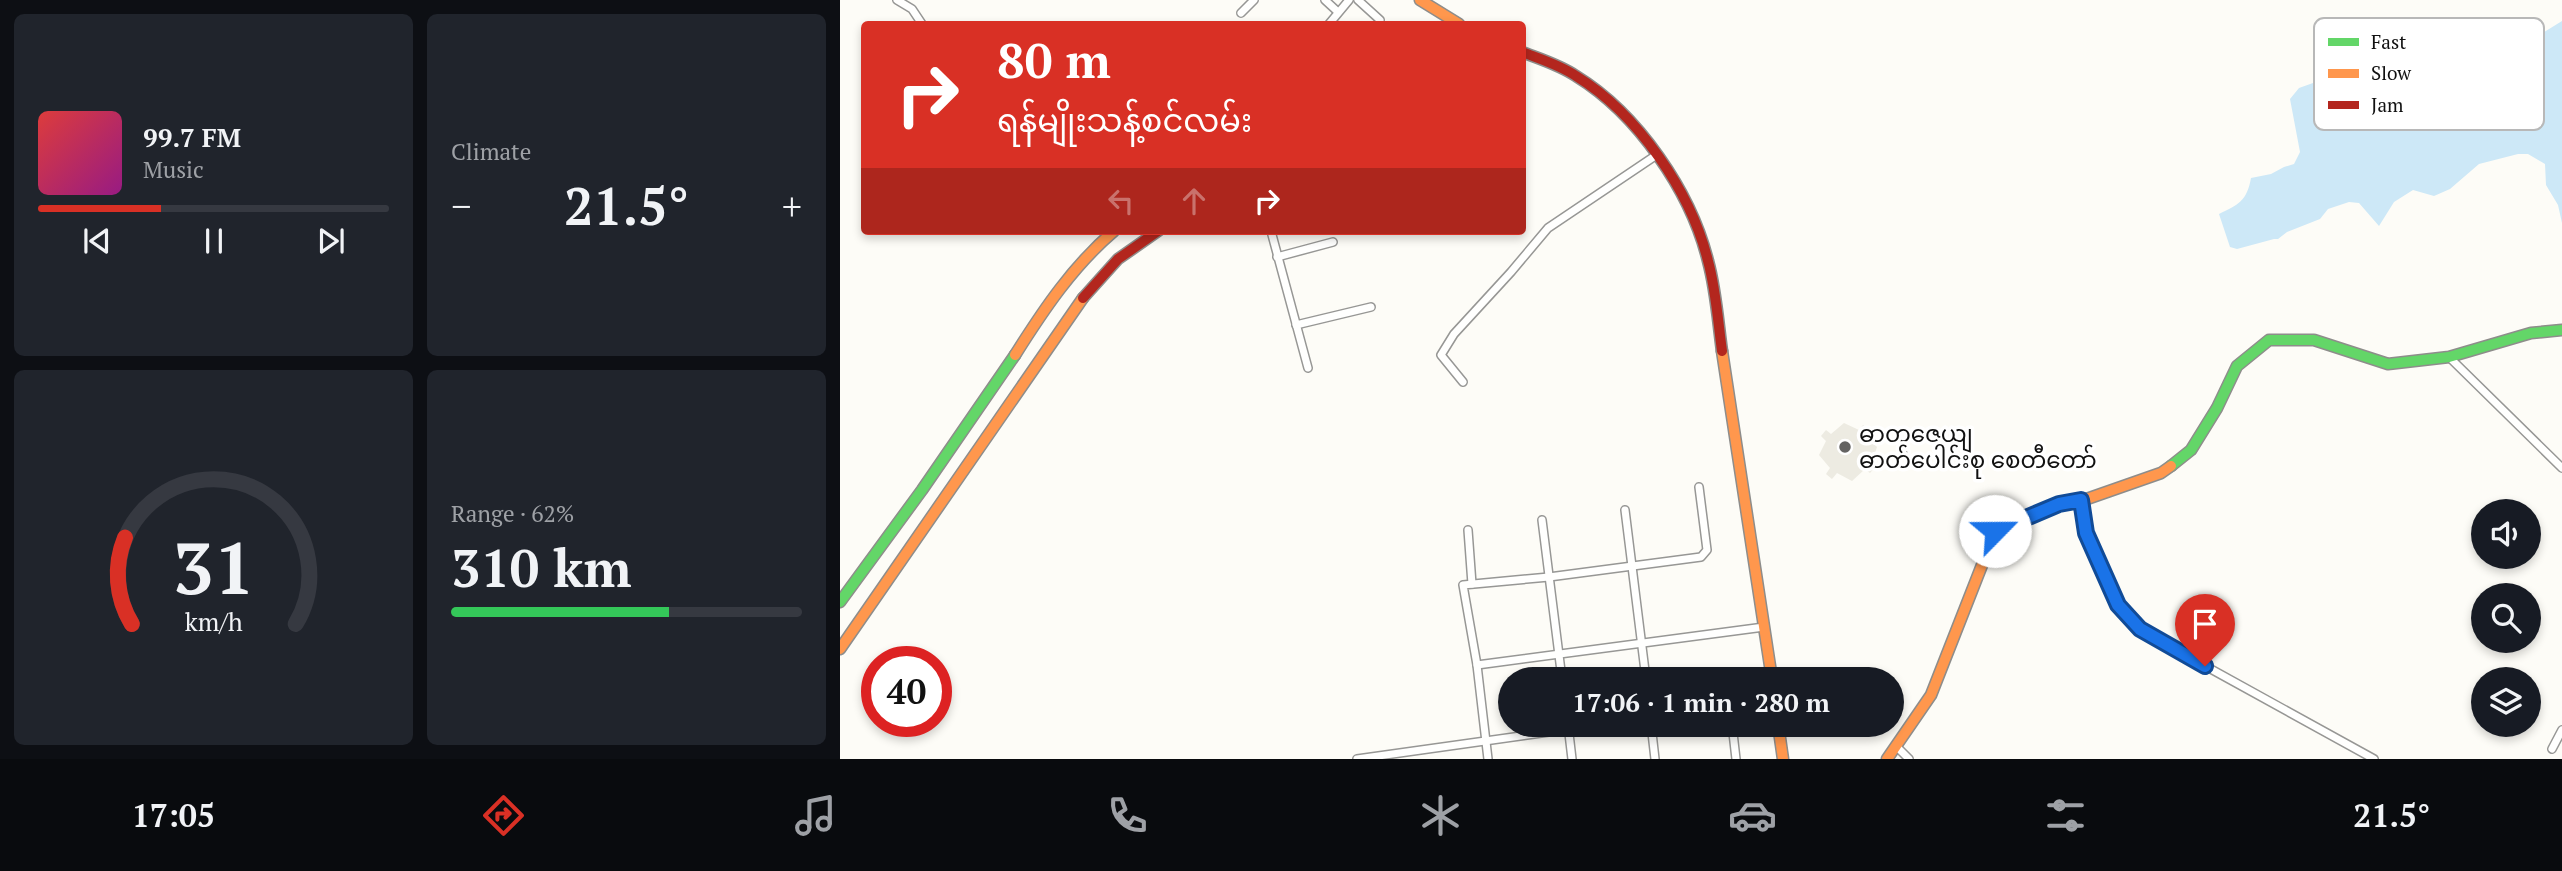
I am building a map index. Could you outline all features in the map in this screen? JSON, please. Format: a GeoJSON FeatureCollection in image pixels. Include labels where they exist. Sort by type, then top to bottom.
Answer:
{"type":"FeatureCollection","features":[{"type":"Feature","properties":{"kind":"street"},"geometry":{"type":"LineString","coordinates":[[897,0],[912,9],[920,21]]}},
{"type":"Feature","properties":{"kind":"street"},"geometry":{"type":"LineString","coordinates":[[1241,13],[1254,0]]}},
{"type":"Feature","properties":{"kind":"street"},"geometry":{"type":"LineString","coordinates":[[1325,0],[1338,12]]}},
{"type":"Feature","properties":{"kind":"street"},"geometry":{"type":"LineString","coordinates":[[1331,21],[1349,0]]}},
{"type":"Feature","properties":{"kind":"street"},"geometry":{"type":"LineString","coordinates":[[1358,0],[1380,20]]}},
{"type":"Feature","properties":{"kind":"street"},"geometry":{"type":"LineString","coordinates":[[1420,0],[1454,21]]}},
{"type":"Feature","properties":{"kind":"street"},"geometry":{"type":"LineString","coordinates":[[1526,54],[1556,66],[1590,86],[1614,107],[1655,156],[1682,194],[1701,235],[1709,263],[1770,667]]}},
{"type":"Feature","properties":{"kind":"street"},"geometry":{"type":"LineString","coordinates":[[1464,382],[1441,355],[1454,334],[1548,228],[1655,156]]}},
{"type":"Feature","properties":{"kind":"street"},"geometry":{"type":"LineString","coordinates":[[840,601],[923,490],[1066,281],[1094,246],[1109,235]]}},
{"type":"Feature","properties":{"kind":"street"},"geometry":{"type":"LineString","coordinates":[[840,649],[1085,295],[1110,263],[1151,235]]}},
{"type":"Feature","properties":{"kind":"street"},"geometry":{"type":"LineString","coordinates":[[1272,235],[1308,368]]}},
{"type":"Feature","properties":{"kind":"street"},"geometry":{"type":"LineString","coordinates":[[1277,257],[1333,243]]}},
{"type":"Feature","properties":{"kind":"street"},"geometry":{"type":"LineString","coordinates":[[1296,325],[1371,307]]}},
{"type":"Feature","properties":{"kind":"street"},"geometry":{"type":"LineString","coordinates":[[1886,759],[1931,695],[1995,531],[2059,504],[2081,500],[2161,473],[2191,450],[2217,408],[2236,366],[2269,340],[2314,340],[2388,364],[2449,357],[2531,333],[2562,330]]}},
{"type":"Feature","properties":{"kind":"street"},"geometry":{"type":"LineString","coordinates":[[2449,357],[2562,468]]}},
{"type":"Feature","properties":{"kind":"street"},"geometry":{"type":"LineString","coordinates":[[1488,759],[1477,665],[1463,585],[1549,577],[1701,557],[1707,550],[1699,488]]}},
{"type":"Feature","properties":{"kind":"street"},"geometry":{"type":"LineString","coordinates":[[2081,500],[2086,533],[2107,584],[2118,605],[2140,629],[2374,759]]}},
{"type":"Feature","properties":{"kind":"street"},"geometry":{"type":"LineString","coordinates":[[1625,510],[1645,667]]}},
{"type":"Feature","properties":{"kind":"street"},"geometry":{"type":"LineString","coordinates":[[1542,520],[1561,667]]}},
{"type":"Feature","properties":{"kind":"street"},"geometry":{"type":"LineString","coordinates":[[1468,530],[1472,584]]}},
{"type":"Feature","properties":{"kind":"street"},"geometry":{"type":"LineString","coordinates":[[1477,665],[1764,627]]}},
{"type":"Feature","properties":{"kind":"street"},"geometry":{"type":"LineString","coordinates":[[2552,749],[2562,730]]}},
{"type":"Feature","properties":{"kind":"street"},"geometry":{"type":"LineString","coordinates":[[1357,759],[1413,755],[1509,737]]}},
{"type":"Feature","properties":{"kind":"street"},"geometry":{"type":"LineString","coordinates":[[1569,737],[1572,759]]}},
{"type":"Feature","properties":{"kind":"street"},"geometry":{"type":"LineString","coordinates":[[1652,737],[1655,759]]}},
{"type":"Feature","properties":{"kind":"street"},"geometry":{"type":"LineString","coordinates":[[1733,737],[1736,759]]}},
{"type":"Feature","properties":{"kind":"street"},"geometry":{"type":"LineString","coordinates":[[1780,737],[1783,759]]}},
{"type":"Feature","properties":{"kind":"street"},"geometry":{"type":"LineString","coordinates":[[1897,747],[1909,759]]}},
{"type":"Feature","properties":{"kind":"shaded area"},"geometry":{"type":"Polygon","coordinates":[[[1844,423],[1859,430],[1863,425],[1870,430],[1866,436],[1877,447],[1870,463],[1875,467],[1870,473],[1865,469],[1852,481],[1837,473],[1832,479],[1826,474],[1830,468],[1819,455],[1826,441],[1821,436],[1826,430],[1831,434],[1844,423]]]}},
{"type":"Feature","properties":{"kind":"water"},"geometry":{"type":"Polygon","coordinates":[[[2562,21],[2562,223],[2558,205],[2546,185],[2545,164],[2528,154],[2518,154],[2479,164],[2450,189],[2434,196],[2413,190],[2394,202],[2379,226],[2359,203],[2349,202],[2328,209],[2320,219],[2287,232],[2278,239],[2237,249],[2230,247],[2219,214],[2241,201],[2251,178],[2271,174],[2294,164],[2300,152],[2290,99],[2299,88],[2314,83],[2314,130],[2544,130],[2544,32],[2562,21]]]}},
{"type":"Feature","properties":{"kind":"traffic: fast"},"geometry":{"type":"LineString","coordinates":[[2171,466],[2191,450],[2217,408],[2237,366],[2269,340],[2314,340],[2388,364],[2449,357],[2531,333],[2562,330]]}},
{"type":"Feature","properties":{"kind":"traffic: fast"},"geometry":{"type":"LineString","coordinates":[[840,602],[922,490],[1015,355]]}},
{"type":"Feature","properties":{"kind":"traffic: slow"},"geometry":{"type":"LineString","coordinates":[[1420,0],[1454,21]]}},
{"type":"Feature","properties":{"kind":"traffic: slow"},"geometry":{"type":"LineString","coordinates":[[1015,355],[1060,289],[1109,235]]}},
{"type":"Feature","properties":{"kind":"traffic: slow"},"geometry":{"type":"LineString","coordinates":[[840,649],[1083,298]]}},
{"type":"Feature","properties":{"kind":"traffic: slow"},"geometry":{"type":"LineString","coordinates":[[1722,351],[1770,667]]}},
{"type":"Feature","properties":{"kind":"traffic: slow"},"geometry":{"type":"LineString","coordinates":[[1887,759],[1931,695],[1995,532],[2059,504],[2081,501],[2161,473],[2171,466]]}},
{"type":"Feature","properties":{"kind":"traffic: slow"},"geometry":{"type":"LineString","coordinates":[[1780,737],[1783,759]]}},
{"type":"Feature","properties":{"kind":"traffic: jam"},"geometry":{"type":"LineString","coordinates":[[1526,53],[1550,62],[1599,92],[1641,133],[1659,157],[1689,208],[1700,235],[1713,283],[1722,351]]}},
{"type":"Feature","properties":{"kind":"traffic: jam"},"geometry":{"type":"LineString","coordinates":[[1083,298],[1118,259],[1152,235]]}},
{"type":"Feature","properties":{"kind":"place","name":"ဓာတုဇေယျ ဓာတ်ပေါင်းစု စေတီတော်"},"geometry":{"type":"Point","coordinates":[1845,447]}},
{"type":"Feature","properties":{"kind":"route"},"geometry":{"type":"LineString","coordinates":[[1995,531],[2059,504],[2081,500],[2086,533],[2118,605],[2140,629],[2205,666]]}}]}
